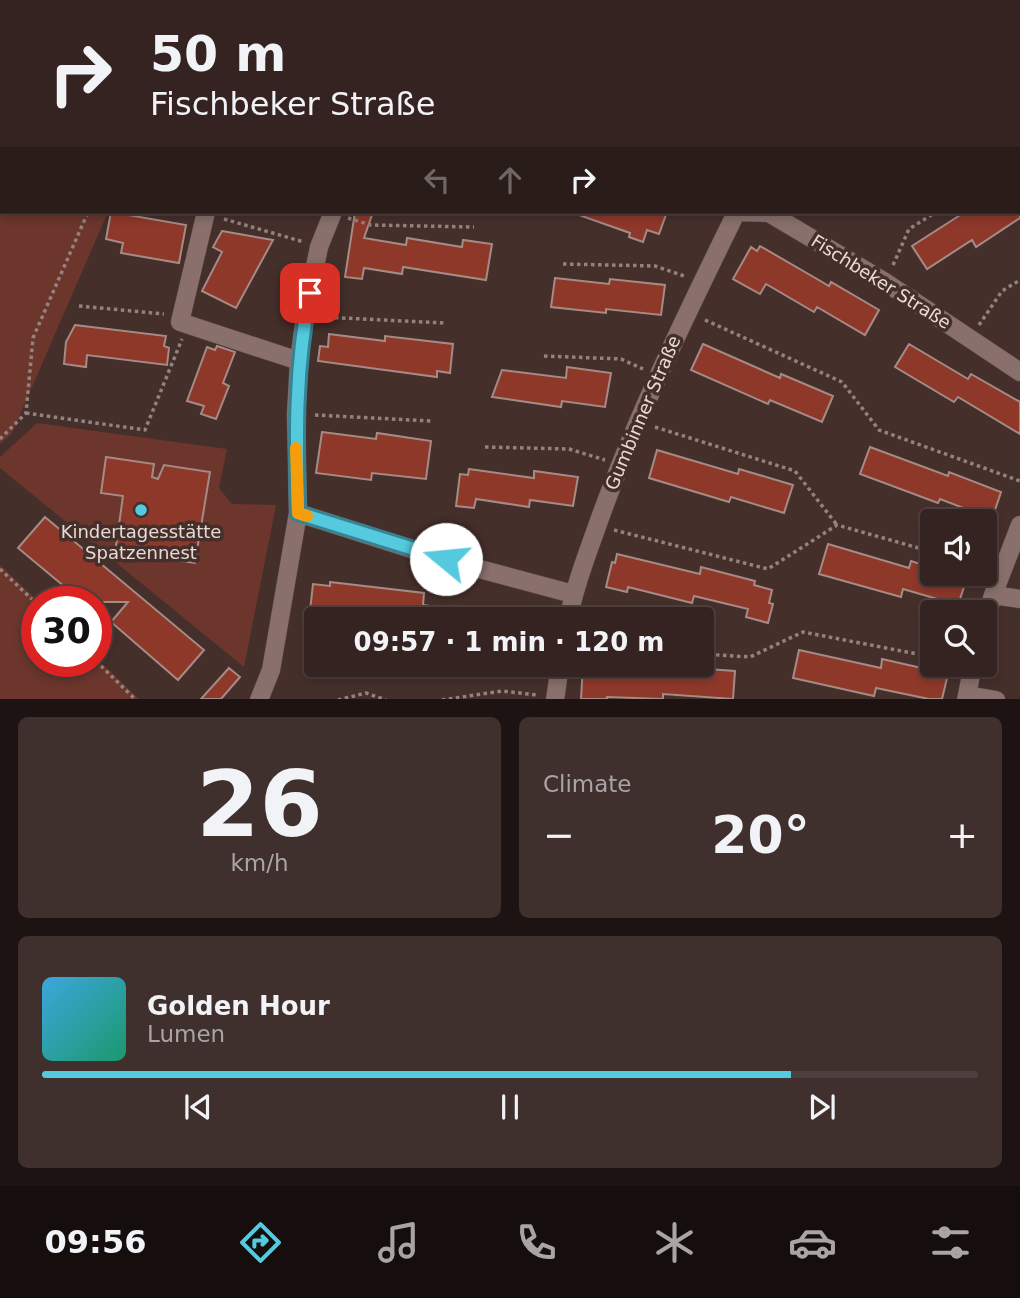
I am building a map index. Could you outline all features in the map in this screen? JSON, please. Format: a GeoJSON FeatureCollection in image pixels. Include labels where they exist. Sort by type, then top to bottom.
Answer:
{"type":"FeatureCollection","features":[{"type":"Feature","properties":{"kind":"street"},"geometry":{"type":"LineString","coordinates":[[205,214],[184,323],[299,361]]}},
{"type":"Feature","properties":{"kind":"street"},"geometry":{"type":"LineString","coordinates":[[259,699],[271,670],[298,513],[296,414],[305,316],[319,247],[332,214]]}},
{"type":"Feature","properties":{"kind":"street","name":"Gumbinner Straße"},"geometry":{"type":"LineString","coordinates":[[570,607],[620,465],[658,375],[734,214]]}},
{"type":"Feature","properties":{"kind":"street","name":"Fischbeker Straße"},"geometry":{"type":"LineString","coordinates":[[772,214],[885,282],[1020,372]]}},
{"type":"Feature","properties":{"kind":"street"},"geometry":{"type":"LineString","coordinates":[[298,513],[446,559],[573,594]]}},
{"type":"Feature","properties":{"kind":"street"},"geometry":{"type":"LineString","coordinates":[[992,600],[1020,525]]}},
{"type":"Feature","properties":{"kind":"street"},"geometry":{"type":"LineString","coordinates":[[993,595],[1020,599]]}},
{"type":"Feature","properties":{"kind":"street"},"geometry":{"type":"LineString","coordinates":[[555,698],[558,677]]}},
{"type":"Feature","properties":{"kind":"street"},"geometry":{"type":"LineString","coordinates":[[971,677],[967,697],[996,699]]}},
{"type":"Feature","properties":{"kind":"path"},"geometry":{"type":"LineString","coordinates":[[0,439],[26,413],[33,338],[87,214]]}},
{"type":"Feature","properties":{"kind":"path"},"geometry":{"type":"LineString","coordinates":[[208,214],[319,247]]}},
{"type":"Feature","properties":{"kind":"path"},"geometry":{"type":"LineString","coordinates":[[339,214],[371,225],[474,227]]}},
{"type":"Feature","properties":{"kind":"path"},"geometry":{"type":"LineString","coordinates":[[885,282],[909,229],[933,214]]}},
{"type":"Feature","properties":{"kind":"path"},"geometry":{"type":"LineString","coordinates":[[563,264],[655,266],[702,283]]}},
{"type":"Feature","properties":{"kind":"path"},"geometry":{"type":"LineString","coordinates":[[971,339],[1002,291],[1020,280]]}},
{"type":"Feature","properties":{"kind":"path"},"geometry":{"type":"LineString","coordinates":[[26,413],[145,430],[184,323],[176,315],[79,306]]}},
{"type":"Feature","properties":{"kind":"path"},"geometry":{"type":"LineString","coordinates":[[687,312],[842,382],[879,430],[1020,481]]}},
{"type":"Feature","properties":{"kind":"path"},"geometry":{"type":"LineString","coordinates":[[305,316],[445,323]]}},
{"type":"Feature","properties":{"kind":"path"},"geometry":{"type":"LineString","coordinates":[[544,356],[621,359],[658,375]]}},
{"type":"Feature","properties":{"kind":"path"},"geometry":{"type":"LineString","coordinates":[[296,414],[431,421]]}},
{"type":"Feature","properties":{"kind":"path"},"geometry":{"type":"LineString","coordinates":[[639,422],[795,471],[837,525],[920,548]]}},
{"type":"Feature","properties":{"kind":"path"},"geometry":{"type":"LineString","coordinates":[[485,447],[569,449],[620,465]]}},
{"type":"Feature","properties":{"kind":"path"},"geometry":{"type":"LineString","coordinates":[[597,526],[768,569],[837,525]]}},
{"type":"Feature","properties":{"kind":"path"},"geometry":{"type":"LineString","coordinates":[[0,569],[21,589]]}},
{"type":"Feature","properties":{"kind":"path"},"geometry":{"type":"LineString","coordinates":[[714,655],[750,657],[803,632],[920,654]]}},
{"type":"Feature","properties":{"kind":"path"},"geometry":{"type":"LineString","coordinates":[[112,676],[136,699]]}},
{"type":"Feature","properties":{"kind":"path"},"geometry":{"type":"LineString","coordinates":[[442,699],[502,691],[555,698]]}},
{"type":"Feature","properties":{"kind":"path"},"geometry":{"type":"LineString","coordinates":[[338,699],[366,693],[386,699]]}},
{"type":"Feature","properties":{"kind":"shaded area"},"geometry":{"type":"Polygon","coordinates":[[[0,214],[107,214],[12,433],[0,444],[0,214]]]}},
{"type":"Feature","properties":{"kind":"shaded area"},"geometry":{"type":"Polygon","coordinates":[[[37,423],[227,449],[219,488],[232,504],[276,505],[244,667],[0,468],[0,457],[37,423]]]}},
{"type":"Feature","properties":{"kind":"shaded area"},"geometry":{"type":"Polygon","coordinates":[[[0,565],[22,586],[21,677],[112,677],[112,673],[139,699],[0,699],[0,565]]]}},
{"type":"Feature","properties":{"kind":"building"},"geometry":{"type":"Polygon","coordinates":[[[111,214],[186,225],[179,263],[121,253],[123,243],[106,239],[111,214]]]}},
{"type":"Feature","properties":{"kind":"building"},"geometry":{"type":"Polygon","coordinates":[[[355,214],[372,214],[364,238],[406,245],[407,238],[462,247],[463,240],[492,244],[486,280],[403,267],[402,274],[364,268],[362,279],[345,277],[355,214]]]}},
{"type":"Feature","properties":{"kind":"building"},"geometry":{"type":"Polygon","coordinates":[[[576,214],[666,214],[659,234],[647,230],[643,242],[629,237],[630,233],[576,214]]]}},
{"type":"Feature","properties":{"kind":"building"},"geometry":{"type":"Polygon","coordinates":[[[962,214],[1020,214],[1020,218],[976,247],[972,240],[927,269],[912,246],[962,214]]]}},
{"type":"Feature","properties":{"kind":"building"},"geometry":{"type":"Polygon","coordinates":[[[222,231],[273,240],[236,308],[202,291],[222,252],[213,247],[222,231]]]}},
{"type":"Feature","properties":{"kind":"building"},"geometry":{"type":"Polygon","coordinates":[[[760,246],[829,286],[831,282],[879,310],[865,335],[817,307],[814,312],[766,284],[760,294],[733,279],[751,247],[757,251],[760,246]]]}},
{"type":"Feature","properties":{"kind":"building"},"geometry":{"type":"Polygon","coordinates":[[[555,278],[609,284],[610,279],[665,285],[661,315],[551,307],[555,278]]]}},
{"type":"Feature","properties":{"kind":"building"},"geometry":{"type":"Polygon","coordinates":[[[75,325],[166,336],[164,346],[169,348],[167,365],[87,355],[86,367],[64,364],[66,342],[75,325]]]}},
{"type":"Feature","properties":{"kind":"building"},"geometry":{"type":"Polygon","coordinates":[[[329,334],[385,341],[385,336],[453,344],[450,373],[437,371],[437,377],[318,361],[320,346],[328,347],[329,334]]]}},
{"type":"Feature","properties":{"kind":"building"},"geometry":{"type":"Polygon","coordinates":[[[703,344],[780,378],[781,374],[833,396],[822,422],[770,400],[768,404],[691,370],[703,344]]]}},
{"type":"Feature","properties":{"kind":"building"},"geometry":{"type":"Polygon","coordinates":[[[909,344],[968,379],[971,374],[1020,402],[1020,434],[958,397],[954,402],[895,367],[909,344]]]}},
{"type":"Feature","properties":{"kind":"building"},"geometry":{"type":"Polygon","coordinates":[[[217,346],[235,352],[223,383],[229,386],[216,419],[201,414],[204,406],[187,401],[207,347],[215,350],[217,346]]]}},
{"type":"Feature","properties":{"kind":"building"},"geometry":{"type":"Polygon","coordinates":[[[567,367],[611,373],[605,407],[562,401],[561,407],[492,397],[502,370],[566,378],[567,367]]]}},
{"type":"Feature","properties":{"kind":"building"},"geometry":{"type":"Polygon","coordinates":[[[322,432],[376,439],[377,433],[431,441],[426,479],[372,473],[371,480],[316,473],[322,432]]]}},
{"type":"Feature","properties":{"kind":"building"},"geometry":{"type":"Polygon","coordinates":[[[870,447],[1001,492],[995,509],[966,509],[940,499],[938,503],[860,474],[870,447]]]}},
{"type":"Feature","properties":{"kind":"building"},"geometry":{"type":"Polygon","coordinates":[[[657,450],[738,474],[739,469],[793,485],[784,513],[731,497],[729,502],[649,478],[657,450]]]}},
{"type":"Feature","properties":{"kind":"building","name":"Kindertagesstätte Spatzennest"},"geometry":{"type":"Polygon","coordinates":[[[106,457],[154,464],[152,477],[158,479],[164,465],[210,472],[195,563],[115,553],[123,496],[101,493],[106,457]]]}},
{"type":"Feature","properties":{"kind":"building"},"geometry":{"type":"Polygon","coordinates":[[[469,469],[534,478],[534,471],[578,477],[573,506],[530,500],[529,507],[476,499],[474,508],[456,506],[460,474],[468,475],[469,469]]]}},
{"type":"Feature","properties":{"kind":"building"},"geometry":{"type":"Polygon","coordinates":[[[45,517],[204,650],[178,680],[112,623],[128,602],[112,602],[112,586],[64,586],[18,548],[45,517]]]}},
{"type":"Feature","properties":{"kind":"building"},"geometry":{"type":"Polygon","coordinates":[[[828,544],[909,568],[911,561],[920,564],[920,586],[964,586],[960,600],[941,600],[903,589],[901,597],[819,574],[828,544]]]}},
{"type":"Feature","properties":{"kind":"building"},"geometry":{"type":"Polygon","coordinates":[[[617,554],[700,574],[701,567],[755,581],[754,585],[772,590],[769,603],[773,604],[768,623],[746,617],[748,609],[694,596],[692,603],[628,587],[627,592],[606,587],[612,562],[615,563],[617,554]]]}},
{"type":"Feature","properties":{"kind":"building"},"geometry":{"type":"Polygon","coordinates":[[[330,582],[424,593],[423,605],[438,607],[310,607],[313,584],[330,586],[330,582]]]}},
{"type":"Feature","properties":{"kind":"building"},"geometry":{"type":"Polygon","coordinates":[[[799,650],[881,668],[882,659],[920,668],[920,677],[947,677],[942,699],[929,699],[876,688],[874,696],[793,678],[799,650]]]}},
{"type":"Feature","properties":{"kind":"building"},"geometry":{"type":"Polygon","coordinates":[[[229,668],[240,677],[221,699],[201,699],[229,668]]]}},
{"type":"Feature","properties":{"kind":"building"},"geometry":{"type":"Polygon","coordinates":[[[714,670],[735,671],[733,699],[663,694],[663,699],[581,699],[582,677],[714,677],[714,670]]]}},
{"type":"Feature","properties":{"kind":"slow traffic"},"geometry":{"type":"LineString","coordinates":[[296,448],[298,513],[307,516]]}},
{"type":"Feature","properties":{"kind":"place","name":"Kindertagesstätte Spatzennest"},"geometry":{"type":"Point","coordinates":[141,510]}},
{"type":"Feature","properties":{"kind":"route"},"geometry":{"type":"LineString","coordinates":[[310,293],[299,361],[296,414],[298,513],[446,559]]}}]}
